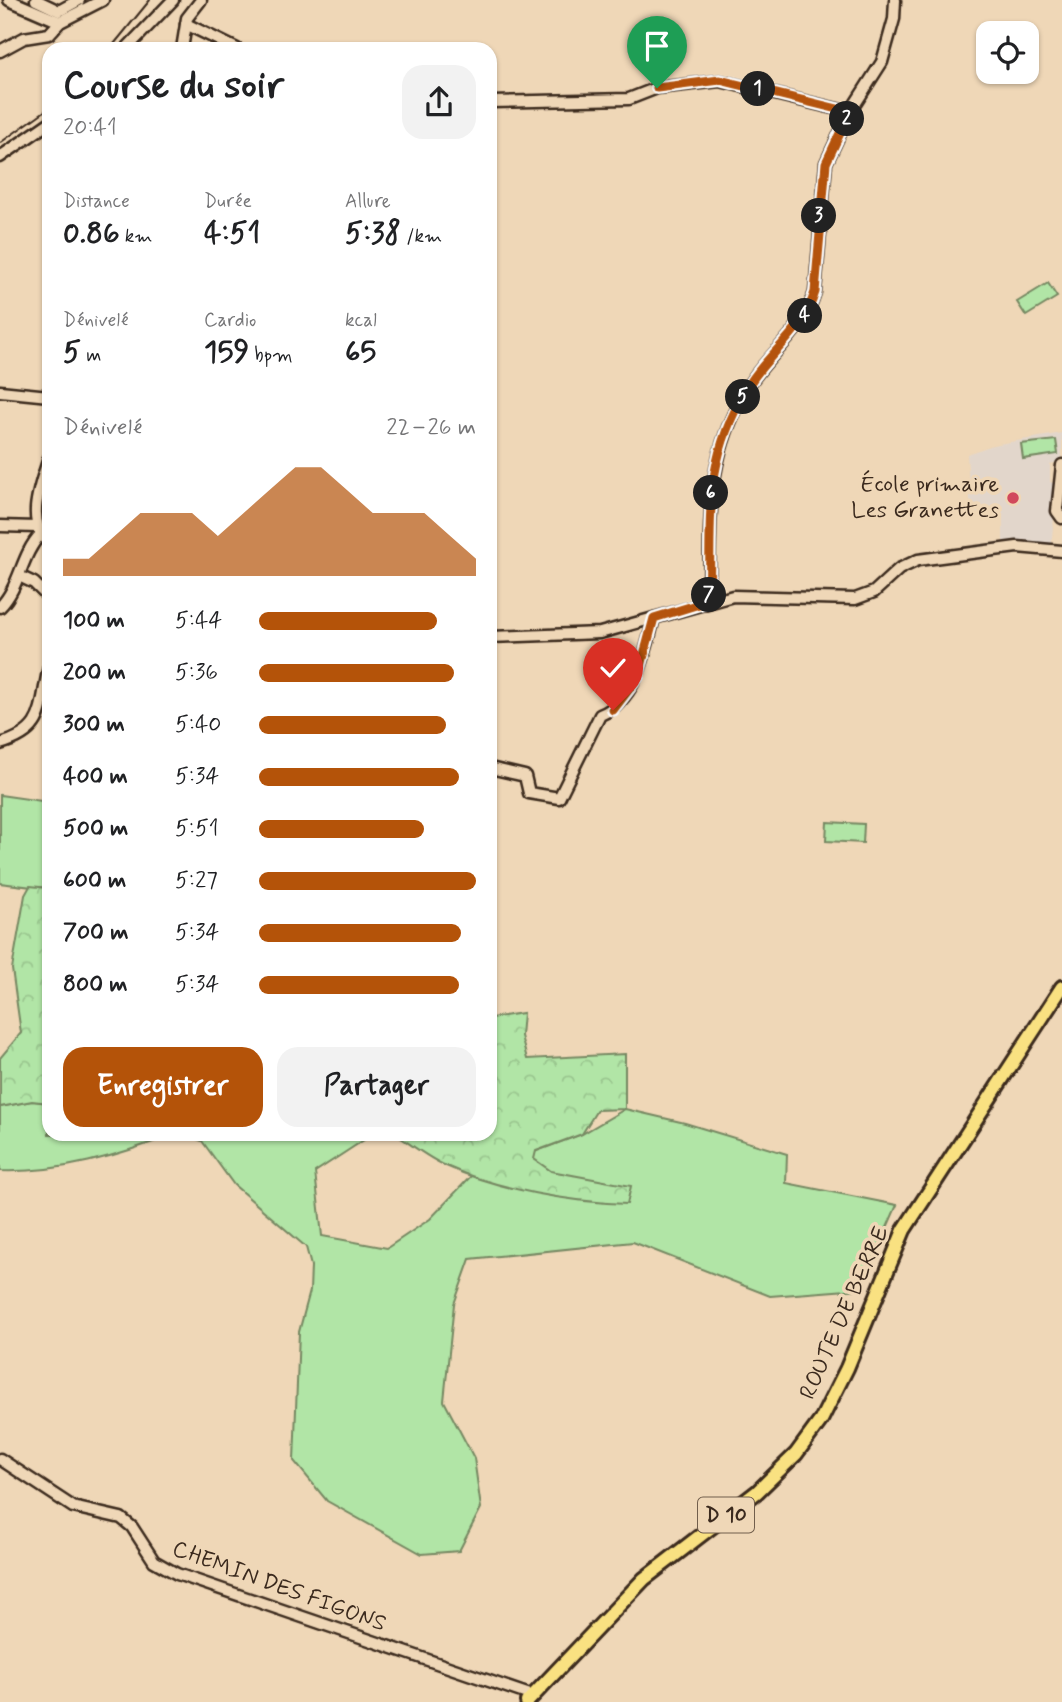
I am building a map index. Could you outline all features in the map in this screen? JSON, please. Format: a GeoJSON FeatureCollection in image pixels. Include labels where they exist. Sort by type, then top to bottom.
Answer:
{"type":"FeatureCollection","features":[{"type":"Feature","properties":{"kind":"main road","name":"ROUTE DE BERRE"},"geometry":{"type":"LineString","coordinates":[[530,1699],[644,1579],[757,1492],[796,1454],[821,1420],[847,1368],[904,1230],[1062,986]]}},
{"type":"Feature","properties":{"kind":"street"},"geometry":{"type":"LineString","coordinates":[[9,0],[60,22]]}},
{"type":"Feature","properties":{"kind":"street"},"geometry":{"type":"LineString","coordinates":[[36,0],[59,11],[79,0]]}},
{"type":"Feature","properties":{"kind":"street"},"geometry":{"type":"LineString","coordinates":[[131,42],[164,0]]}},
{"type":"Feature","properties":{"kind":"street"},"geometry":{"type":"LineString","coordinates":[[132,42],[173,0]]}},
{"type":"Feature","properties":{"kind":"street"},"geometry":{"type":"LineString","coordinates":[[183,42],[189,13],[201,0]]}},
{"type":"Feature","properties":{"kind":"street"},"geometry":{"type":"LineString","coordinates":[[709,601],[710,496],[718,448],[748,387],[795,332],[811,305],[815,292],[826,163],[850,112],[882,62],[894,19],[895,0]]}},
{"type":"Feature","properties":{"kind":"street"},"geometry":{"type":"LineString","coordinates":[[0,50],[24,38],[49,34],[60,22],[95,1]]}},
{"type":"Feature","properties":{"kind":"street"},"geometry":{"type":"LineString","coordinates":[[186,24],[223,42]]}},
{"type":"Feature","properties":{"kind":"street"},"geometry":{"type":"LineString","coordinates":[[497,102],[629,99],[657,88],[720,80],[850,112]]}},
{"type":"Feature","properties":{"kind":"street"},"geometry":{"type":"LineString","coordinates":[[0,157],[42,128]]}},
{"type":"Feature","properties":{"kind":"street"},"geometry":{"type":"LineString","coordinates":[[0,391],[42,395]]}},
{"type":"Feature","properties":{"kind":"street"},"geometry":{"type":"LineString","coordinates":[[1062,465],[1057,514],[1062,518]]}},
{"type":"Feature","properties":{"kind":"street"},"geometry":{"type":"LineString","coordinates":[[0,607],[19,576],[39,531],[37,502],[42,484]]}},
{"type":"Feature","properties":{"kind":"street"},"geometry":{"type":"LineString","coordinates":[[0,526],[39,531],[42,534]]}},
{"type":"Feature","properties":{"kind":"street"},"geometry":{"type":"LineString","coordinates":[[497,637],[585,635],[709,601],[745,595],[855,598],[874,592],[898,569],[918,560],[1012,547],[1062,551]]}},
{"type":"Feature","properties":{"kind":"street"},"geometry":{"type":"LineString","coordinates":[[19,576],[34,583],[42,591]]}},
{"type":"Feature","properties":{"kind":"street"},"geometry":{"type":"LineString","coordinates":[[497,770],[525,776],[529,793],[559,798],[600,715],[613,710],[638,677],[654,618]]}},
{"type":"Feature","properties":{"kind":"street"},"geometry":{"type":"LineString","coordinates":[[0,744],[23,737],[31,730],[37,719],[42,697]]}},
{"type":"Feature","properties":{"kind":"street","name":"CHEMIN DES FIGONS"},"geometry":{"type":"LineString","coordinates":[[0,1459],[72,1507],[121,1518],[132,1527],[154,1561],[177,1574],[530,1699]]}},
{"type":"Feature","properties":{"kind":"shaded area","name":"École primaire Les Granettes"},"geometry":{"type":"Polygon","coordinates":[[[1062,433],[1062,456],[1058,462],[1050,464],[1050,482],[1057,484],[1051,548],[1003,544],[1003,513],[971,516],[967,454],[993,445],[1062,433]]]}},
{"type":"Feature","properties":{"kind":"green space"},"geometry":{"type":"Polygon","coordinates":[[[1048,283],[1057,297],[1026,316],[1017,302],[1048,283]]]}},
{"type":"Feature","properties":{"kind":"green space"},"geometry":{"type":"Polygon","coordinates":[[[1056,440],[1058,454],[1023,459],[1021,444],[1056,440]]]}},
{"type":"Feature","properties":{"kind":"green space"},"geometry":{"type":"Polygon","coordinates":[[[0,795],[42,801],[42,888],[0,883],[0,795]]]}},
{"type":"Feature","properties":{"kind":"green space"},"geometry":{"type":"Polygon","coordinates":[[[827,822],[864,824],[863,843],[826,841],[827,822]]]}},
{"type":"Feature","properties":{"kind":"green space"},"geometry":{"type":"Polygon","coordinates":[[[30,886],[42,887],[42,1102],[32,1101],[0,1107],[0,1058],[21,1033],[12,969],[25,895],[30,886]]]}},
{"type":"Feature","properties":{"kind":"green space"},"geometry":{"type":"Polygon","coordinates":[[[523,1013],[521,1036],[527,1059],[625,1054],[625,1109],[597,1110],[582,1134],[536,1151],[534,1159],[551,1171],[631,1186],[627,1204],[582,1201],[489,1182],[439,1163],[405,1141],[497,1141],[497,1017],[523,1013]]]}},
{"type":"Feature","properties":{"kind":"green space"},"geometry":{"type":"Polygon","coordinates":[[[32,1101],[42,1102],[42,1141],[154,1141],[88,1162],[45,1169],[0,1171],[0,1107],[32,1101]]]}},
{"type":"Feature","properties":{"kind":"green space"},"geometry":{"type":"Polygon","coordinates":[[[625,1109],[685,1123],[787,1154],[786,1183],[897,1205],[860,1289],[770,1296],[633,1242],[470,1259],[454,1304],[444,1401],[474,1458],[481,1508],[459,1551],[422,1554],[327,1501],[294,1461],[299,1332],[310,1291],[311,1266],[306,1247],[234,1185],[202,1141],[362,1141],[315,1172],[322,1236],[387,1248],[430,1219],[471,1176],[582,1134],[625,1109]]]}},
{"type":"Feature","properties":{"kind":"railway"},"geometry":{"type":"LineString","coordinates":[[116,42],[150,0]]}},
{"type":"Feature","properties":{"kind":"railway"},"geometry":{"type":"LineString","coordinates":[[0,143],[42,113]]}},
{"type":"Feature","properties":{"kind":"place","name":"École primaire Les Granettes"},"geometry":{"type":"Point","coordinates":[1013,498]}},
{"type":"Feature","properties":{"kind":"route"},"geometry":{"type":"LineString","coordinates":[[613,710],[638,677],[654,618],[709,601],[710,496],[718,448],[748,387],[795,332],[811,305],[815,292],[819,218],[826,163],[850,112],[720,80],[657,88]]}}]}
